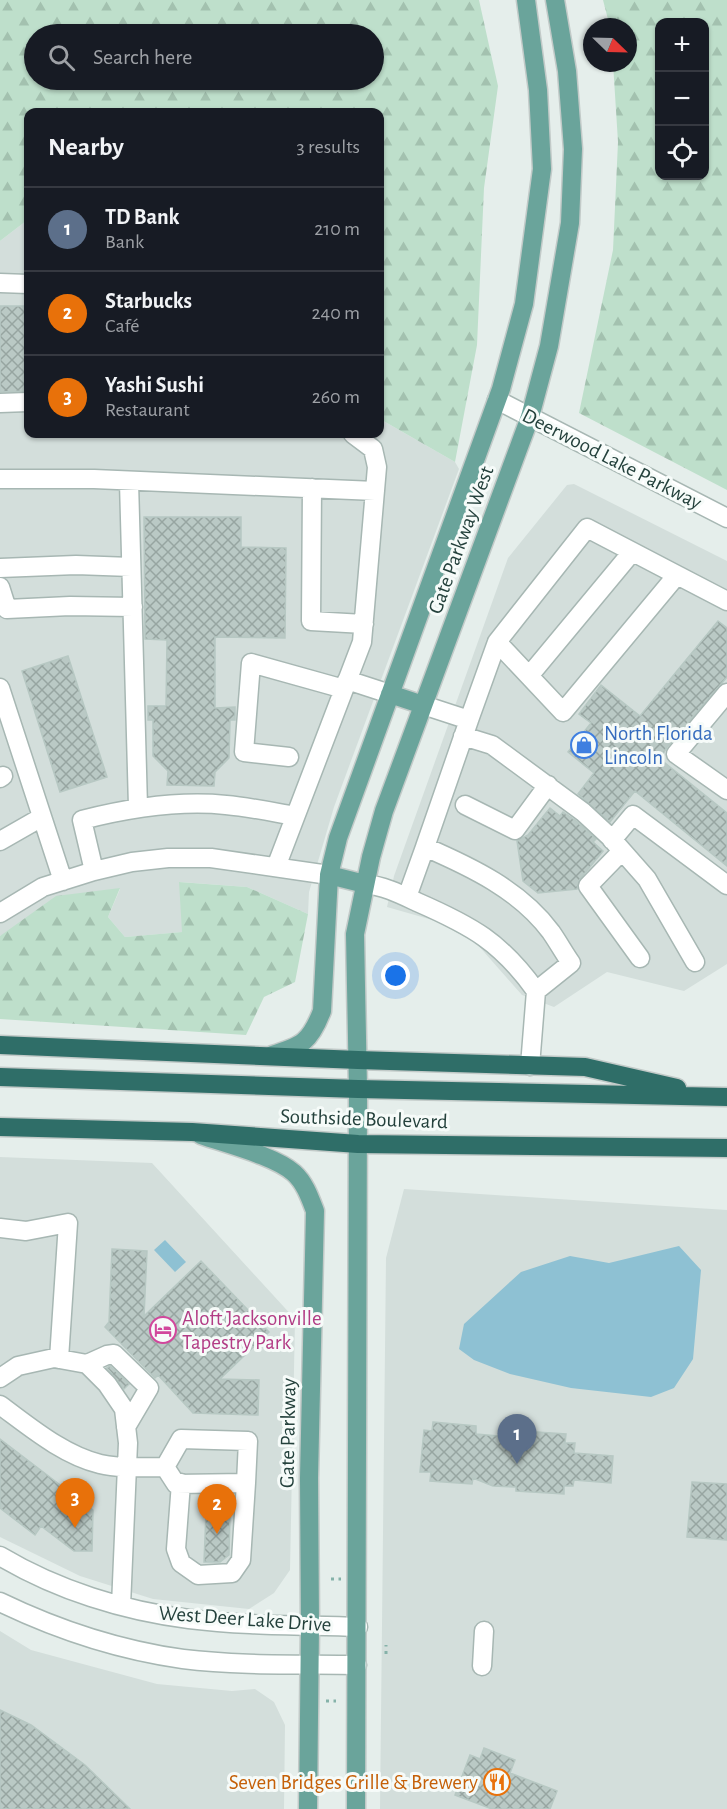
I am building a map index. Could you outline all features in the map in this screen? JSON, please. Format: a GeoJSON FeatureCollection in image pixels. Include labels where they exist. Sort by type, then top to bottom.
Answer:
{"type":"FeatureCollection","features":[{"type":"Feature","properties":{"kind":"highway"},"geometry":{"type":"LineString","coordinates":[[0,1032],[73,1048]]}},
{"type":"Feature","properties":{"kind":"highway"},"geometry":{"type":"LineString","coordinates":[[0,1045],[585,1067],[720,1097]]}},
{"type":"Feature","properties":{"kind":"highway","name":"Southside Boulevard"},"geometry":{"type":"LineString","coordinates":[[0,1077],[358,1089],[720,1097]]}},
{"type":"Feature","properties":{"kind":"highway","name":"Southside Boulevard"},"geometry":{"type":"LineString","coordinates":[[0,1127],[192,1132],[358,1144],[727,1148]]}},
{"type":"Feature","properties":{"kind":"main road","name":"Gate Parkway West"},"geometry":{"type":"LineString","coordinates":[[266,1056],[297,1047],[315,1029],[322,1011],[329,875],[338,838],[497,400],[524,304],[542,170],[538,90],[526,0]]}},
{"type":"Feature","properties":{"kind":"main road","name":"Gate Parkway West"},"geometry":{"type":"LineString","coordinates":[[358,1089],[355,934],[365,884],[384,811],[530,417],[549,346],[570,223],[573,149],[567,71],[555,0]]}},
{"type":"Feature","properties":{"kind":"main road"},"geometry":{"type":"LineString","coordinates":[[390,694],[423,705]]}},
{"type":"Feature","properties":{"kind":"main road"},"geometry":{"type":"LineString","coordinates":[[329,875],[365,884]]}},
{"type":"Feature","properties":{"kind":"main road"},"geometry":{"type":"LineString","coordinates":[[356,1809],[358,1089]]}},
{"type":"Feature","properties":{"kind":"main road","name":"Gate Parkway"},"geometry":{"type":"LineString","coordinates":[[192,1132],[276,1163],[294,1173],[307,1191],[315,1211],[309,1478],[308,1809]]}},
{"type":"Feature","properties":{"kind":"street"},"geometry":{"type":"LineString","coordinates":[[0,283],[24,284]]}},
{"type":"Feature","properties":{"kind":"street","name":"Deerwood Lake Parkway"},"geometry":{"type":"LineString","coordinates":[[497,400],[727,518]]}},
{"type":"Feature","properties":{"kind":"street"},"geometry":{"type":"LineString","coordinates":[[0,403],[24,402]]}},
{"type":"Feature","properties":{"kind":"street"},"geometry":{"type":"LineString","coordinates":[[276,867],[362,642],[377,467],[374,449],[359,438]]}},
{"type":"Feature","properties":{"kind":"street"},"geometry":{"type":"LineString","coordinates":[[0,479],[94,479],[375,491]]}},
{"type":"Feature","properties":{"kind":"street"},"geometry":{"type":"LineString","coordinates":[[129,482],[138,807]]}},
{"type":"Feature","properties":{"kind":"street"},"geometry":{"type":"LineString","coordinates":[[312,489],[311,621],[364,624]]}},
{"type":"Feature","properties":{"kind":"street"},"geometry":{"type":"LineString","coordinates":[[407,897],[497,642],[587,528],[727,601]]}},
{"type":"Feature","properties":{"kind":"street"},"geometry":{"type":"LineString","coordinates":[[529,676],[632,552]]}},
{"type":"Feature","properties":{"kind":"street"},"geometry":{"type":"LineString","coordinates":[[0,568],[76,565],[131,567]]}},
{"type":"Feature","properties":{"kind":"street"},"geometry":{"type":"LineString","coordinates":[[497,642],[563,712],[677,575]]}},
{"type":"Feature","properties":{"kind":"street"},"geometry":{"type":"LineString","coordinates":[[0,587],[7,609],[70,606],[133,607]]}},
{"type":"Feature","properties":{"kind":"street"},"geometry":{"type":"LineString","coordinates":[[289,757],[244,752],[251,663],[390,694]]}},
{"type":"Feature","properties":{"kind":"street"},"geometry":{"type":"LineString","coordinates":[[725,784],[676,754],[727,693]]}},
{"type":"Feature","properties":{"kind":"street"},"geometry":{"type":"LineString","coordinates":[[1,696],[63,881]]}},
{"type":"Feature","properties":{"kind":"street"},"geometry":{"type":"LineString","coordinates":[[423,705],[492,745],[583,812],[617,845],[646,879],[695,962]]}},
{"type":"Feature","properties":{"kind":"street"},"geometry":{"type":"LineString","coordinates":[[465,805],[515,830],[548,785]]}},
{"type":"Feature","properties":{"kind":"street"},"geometry":{"type":"LineString","coordinates":[[94,871],[82,820],[138,807],[184,804],[224,804],[295,816]]}},
{"type":"Feature","properties":{"kind":"street"},"geometry":{"type":"LineString","coordinates":[[640,958],[588,886],[617,845],[633,815],[727,885]]}},
{"type":"Feature","properties":{"kind":"street"},"geometry":{"type":"LineString","coordinates":[[0,841],[42,817]]}},
{"type":"Feature","properties":{"kind":"street"},"geometry":{"type":"LineString","coordinates":[[424,847],[496,882],[523,903],[550,930],[571,963],[536,992]]}},
{"type":"Feature","properties":{"kind":"street"},"geometry":{"type":"LineString","coordinates":[[0,913],[43,887],[132,862],[168,858],[212,858],[329,875]]}},
{"type":"Feature","properties":{"kind":"street"},"geometry":{"type":"LineString","coordinates":[[365,884],[380,886],[458,919],[502,950],[521,970],[536,992],[530,1066]]}},
{"type":"Feature","properties":{"kind":"street"},"geometry":{"type":"LineString","coordinates":[[0,1228],[26,1231],[68,1223],[59,1359]]}},
{"type":"Feature","properties":{"kind":"street"},"geometry":{"type":"LineString","coordinates":[[87,1364],[107,1354],[114,1354],[149,1388],[126,1427]]}},
{"type":"Feature","properties":{"kind":"street"},"geometry":{"type":"LineString","coordinates":[[0,1378],[18,1366],[54,1358],[87,1364],[107,1384],[124,1409],[128,1443],[121,1606]]}},
{"type":"Feature","properties":{"kind":"street"},"geometry":{"type":"LineString","coordinates":[[0,1405],[35,1431],[100,1465],[165,1467]]}},
{"type":"Feature","properties":{"kind":"street"},"geometry":{"type":"LineString","coordinates":[[165,1467],[181,1438],[248,1441],[241,1560],[232,1573],[198,1575],[181,1563],[176,1549],[181,1484]]}},
{"type":"Feature","properties":{"kind":"street"},"geometry":{"type":"LineString","coordinates":[[165,1467],[176,1484],[246,1483]]}},
{"type":"Feature","properties":{"kind":"street","name":"West Deer Lake Drive"},"geometry":{"type":"LineString","coordinates":[[0,1557],[61,1586],[121,1606],[174,1617],[204,1621],[358,1627]]}},
{"type":"Feature","properties":{"kind":"street","name":"West Deer Lake Drive"},"geometry":{"type":"LineString","coordinates":[[0,1602],[80,1635],[154,1654],[230,1663],[357,1665]]}},
{"type":"Feature","properties":{"kind":"street"},"geometry":{"type":"LineString","coordinates":[[482,1666],[484,1631]]}},
{"type":"Feature","properties":{"kind":"path"},"geometry":{"type":"LineString","coordinates":[[386,1645],[386,1654]]}},
{"type":"Feature","properties":{"kind":"shaded area"},"geometry":{"type":"Polygon","coordinates":[[[24,223],[24,438],[384,438],[384,421],[455,462],[459,469],[334,807],[309,892],[308,914],[247,887],[180,882],[183,932],[125,937],[108,917],[120,889],[0,936],[0,241],[24,223]]]}},
{"type":"Feature","properties":{"kind":"shaded area","name":"North Florida Lincoln"},"geometry":{"type":"Polygon","coordinates":[[[574,484],[727,561],[727,964],[684,991],[607,972],[554,1007],[522,995],[477,944],[436,921],[387,907],[394,876],[508,558],[567,485],[574,484]]]}},
{"type":"Feature","properties":{"kind":"shaded area"},"geometry":{"type":"Polygon","coordinates":[[[0,1157],[152,1163],[295,1319],[290,1570],[274,1593],[249,1609],[153,1599],[80,1576],[0,1537],[0,1157]]]}},
{"type":"Feature","properties":{"kind":"shaded area"},"geometry":{"type":"Polygon","coordinates":[[[404,1189],[727,1210],[727,1809],[380,1809],[386,1258],[404,1189]]]}},
{"type":"Feature","properties":{"kind":"shaded area"},"geometry":{"type":"Polygon","coordinates":[[[0,1631],[31,1650],[157,1684],[232,1691],[255,1689],[274,1702],[285,1725],[284,1809],[0,1809],[0,1631]]]}},
{"type":"Feature","properties":{"kind":"green space"},"geometry":{"type":"Polygon","coordinates":[[[0,0],[479,0],[498,86],[484,188],[477,345],[455,462],[384,421],[384,108],[24,108],[24,223],[0,241],[0,0]]]}},
{"type":"Feature","properties":{"kind":"green space"},"geometry":{"type":"Polygon","coordinates":[[[603,0],[727,0],[727,490],[579,413],[613,250],[618,142],[614,72],[637,72],[637,18],[608,18],[603,0]]]}},
{"type":"Feature","properties":{"kind":"green space"},"geometry":{"type":"Polygon","coordinates":[[[179,882],[247,887],[308,914],[295,982],[264,997],[246,1035],[0,1019],[0,936],[56,896],[120,888],[108,917],[125,937],[182,932],[179,882]]]}},
{"type":"Feature","properties":{"kind":"water"},"geometry":{"type":"Polygon","coordinates":[[[165,1240],[186,1262],[175,1272],[154,1250],[165,1240]]]}},
{"type":"Feature","properties":{"kind":"water"},"geometry":{"type":"Polygon","coordinates":[[[679,1246],[701,1270],[693,1359],[674,1388],[651,1397],[571,1388],[510,1374],[474,1360],[459,1349],[464,1324],[521,1272],[570,1256],[609,1263],[679,1246]]]}},
{"type":"Feature","properties":{"kind":"building"},"geometry":{"type":"Polygon","coordinates":[[[0,306],[24,306],[24,391],[0,392],[0,306]]]}},
{"type":"Feature","properties":{"kind":"building"},"geometry":{"type":"Polygon","coordinates":[[[144,517],[241,517],[241,547],[286,548],[285,638],[215,637],[215,708],[235,707],[235,720],[230,720],[229,758],[215,772],[214,786],[167,785],[168,771],[153,756],[153,720],[148,720],[148,706],[166,706],[167,640],[145,639],[144,517]]]}},
{"type":"Feature","properties":{"kind":"building"},"geometry":{"type":"Polygon","coordinates":[[[718,621],[727,628],[727,677],[667,747],[660,759],[727,813],[727,866],[635,791],[610,822],[578,794],[594,773],[568,752],[591,723],[579,714],[601,685],[640,716],[718,621]]]}},
{"type":"Feature","properties":{"kind":"building"},"geometry":{"type":"Polygon","coordinates":[[[68,656],[107,777],[60,792],[22,671],[68,656]]]}},
{"type":"Feature","properties":{"kind":"building"},"geometry":{"type":"Polygon","coordinates":[[[550,808],[560,816],[563,812],[576,821],[596,839],[593,842],[603,851],[580,879],[577,889],[538,893],[523,881],[517,841],[528,835],[550,808]]]}},
{"type":"Feature","properties":{"kind":"building"},"geometry":{"type":"Polygon","coordinates":[[[112,1249],[147,1251],[144,1316],[201,1261],[269,1332],[220,1379],[259,1380],[258,1415],[193,1413],[158,1375],[155,1378],[105,1327],[109,1322],[112,1249]]]}},
{"type":"Feature","properties":{"kind":"building"},"geometry":{"type":"Polygon","coordinates":[[[110,1366],[129,1384],[124,1389],[107,1368],[110,1366]]]}},
{"type":"Feature","properties":{"kind":"building"},"geometry":{"type":"Polygon","coordinates":[[[433,1422],[476,1426],[476,1434],[522,1438],[522,1431],[566,1434],[565,1443],[575,1443],[574,1453],[613,1456],[611,1483],[574,1480],[573,1486],[564,1486],[564,1494],[516,1491],[516,1487],[493,1486],[473,1478],[472,1484],[430,1481],[431,1472],[420,1472],[424,1430],[432,1431],[433,1422]]]}},
{"type":"Feature","properties":{"kind":"building"},"geometry":{"type":"Polygon","coordinates":[[[0,1439],[93,1510],[92,1551],[74,1551],[41,1526],[35,1535],[0,1508],[0,1439]]]}},
{"type":"Feature","properties":{"kind":"building"},"geometry":{"type":"Polygon","coordinates":[[[692,1482],[727,1484],[727,1540],[687,1537],[692,1482]]]}},
{"type":"Feature","properties":{"kind":"building"},"geometry":{"type":"Polygon","coordinates":[[[206,1513],[230,1514],[229,1555],[220,1562],[204,1562],[206,1513]]]}},
{"type":"Feature","properties":{"kind":"building"},"geometry":{"type":"Polygon","coordinates":[[[0,1710],[31,1725],[85,1765],[130,1809],[0,1809],[0,1710]]]}},
{"type":"Feature","properties":{"kind":"building","name":"Seven Bridges Grille & Brewery"},"geometry":{"type":"Polygon","coordinates":[[[484,1748],[515,1760],[510,1773],[557,1791],[550,1809],[492,1809],[455,1795],[470,1755],[480,1759],[484,1748]]]}},
{"type":"Feature","properties":{"kind":"place","name":"North Florida Lincoln"},"geometry":{"type":"Point","coordinates":[584,745]}},
{"type":"Feature","properties":{"kind":"place","name":"Aloft Jacksonville Tapestry Park"},"geometry":{"type":"Point","coordinates":[163,1330]}},
{"type":"Feature","properties":{"kind":"place","name":"TD Bank"},"geometry":{"type":"Point","coordinates":[517,1464]}},
{"type":"Feature","properties":{"kind":"place","name":"Yashi Sushi"},"geometry":{"type":"Point","coordinates":[75,1528]}},
{"type":"Feature","properties":{"kind":"place","name":"Starbucks"},"geometry":{"type":"Point","coordinates":[217,1534]}},
{"type":"Feature","properties":{"kind":"place","name":"Seven Bridges Grille & Brewery"},"geometry":{"type":"Point","coordinates":[497,1782]}}]}
